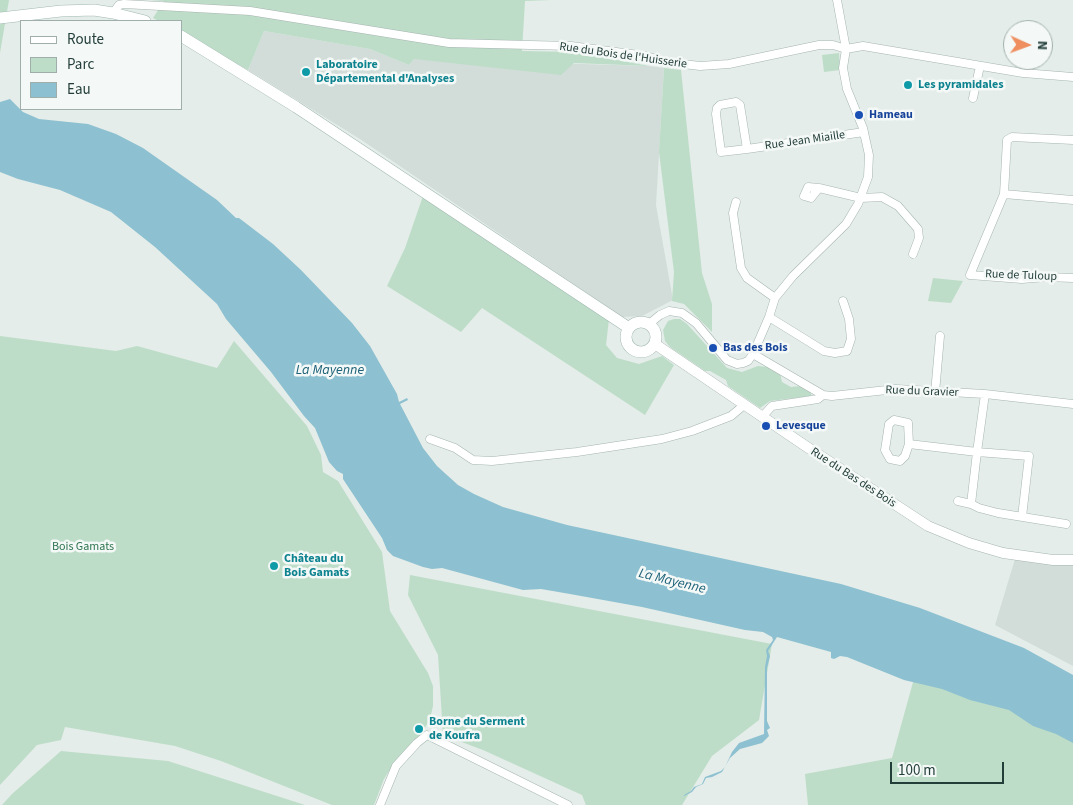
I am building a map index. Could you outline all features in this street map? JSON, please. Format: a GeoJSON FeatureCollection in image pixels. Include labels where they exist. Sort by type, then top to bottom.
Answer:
{"type":"FeatureCollection","features":[{"type":"Feature","properties":{"kind":"main road"},"geometry":{"type":"LineString","coordinates":[[0,18],[79,10],[113,13],[141,20]]}},
{"type":"Feature","properties":{"kind":"main road"},"geometry":{"type":"LineString","coordinates":[[182,37],[296,107],[629,328]]}},
{"type":"Feature","properties":{"kind":"main road"},"geometry":{"type":"LineString","coordinates":[[636,322],[649,324],[656,335],[654,344],[647,351],[633,350],[627,342],[629,328],[636,322]]}},
{"type":"Feature","properties":{"kind":"street"},"geometry":{"type":"LineString","coordinates":[[649,324],[660,315],[669,311],[682,313],[696,323],[727,360],[737,364],[743,363],[753,354],[775,298],[793,276],[846,224],[861,198],[870,166],[864,132],[847,89],[843,68],[846,49],[837,0]]}},
{"type":"Feature","properties":{"kind":"street","name":"Rue du Bois de l'Huisserie"},"geometry":{"type":"LineString","coordinates":[[113,13],[119,6],[124,4],[250,11],[449,43],[571,46],[646,56],[666,62],[700,66],[729,64],[819,45],[833,45],[846,49],[863,46],[1023,73],[1073,77]]}},
{"type":"Feature","properties":{"kind":"street"},"geometry":{"type":"LineString","coordinates":[[973,98],[980,66]]}},
{"type":"Feature","properties":{"kind":"street","name":"Rue Jean Miaille"},"geometry":{"type":"LineString","coordinates":[[747,149],[740,105],[736,102],[720,105],[717,108],[716,114],[722,152],[747,149],[864,132]]}},
{"type":"Feature","properties":{"kind":"street"},"geometry":{"type":"LineString","coordinates":[[1073,140],[1012,137],[1007,140],[1004,194],[1073,200]]}},
{"type":"Feature","properties":{"kind":"street"},"geometry":{"type":"LineString","coordinates":[[819,188],[861,198],[882,197],[898,206],[918,229],[919,238],[913,254]]}},
{"type":"Feature","properties":{"kind":"street","name":"Rue de Tuloup"},"geometry":{"type":"LineString","coordinates":[[1004,194],[970,274],[1022,279],[1046,277],[1073,278]]}},
{"type":"Feature","properties":{"kind":"street"},"geometry":{"type":"LineString","coordinates":[[736,202],[733,213],[742,268],[747,278],[775,298]]}},
{"type":"Feature","properties":{"kind":"street"},"geometry":{"type":"LineString","coordinates":[[769,317],[824,351],[835,354],[847,351],[851,339],[849,320],[843,301]]}},
{"type":"Feature","properties":{"kind":"street"},"geometry":{"type":"LineString","coordinates":[[935,392],[940,336]]}},
{"type":"Feature","properties":{"kind":"street","name":"Rue du Bas des Bois"},"geometry":{"type":"LineString","coordinates":[[654,344],[928,526],[969,543],[1003,553],[1053,560],[1073,560]]}},
{"type":"Feature","properties":{"kind":"street","name":"Rue du Gravier"},"geometry":{"type":"LineString","coordinates":[[753,354],[823,395],[842,396],[896,389],[985,394],[1073,404]]}},
{"type":"Feature","properties":{"kind":"street"},"geometry":{"type":"LineString","coordinates":[[971,504],[985,394]]}},
{"type":"Feature","properties":{"kind":"street"},"geometry":{"type":"LineString","coordinates":[[762,417],[772,406],[818,399],[823,395]]}},
{"type":"Feature","properties":{"kind":"street"},"geometry":{"type":"LineString","coordinates":[[1073,398],[1073,404]]}},
{"type":"Feature","properties":{"kind":"street"},"geometry":{"type":"LineString","coordinates":[[430,439],[455,448],[473,460],[492,461],[577,452],[662,439],[692,432],[731,416],[744,405]]}},
{"type":"Feature","properties":{"kind":"street"},"geometry":{"type":"LineString","coordinates":[[894,420],[908,423],[909,444],[905,456],[900,461],[890,459],[885,450],[889,424],[894,420]]}},
{"type":"Feature","properties":{"kind":"street"},"geometry":{"type":"LineString","coordinates":[[909,444],[1029,456],[1022,517]]}},
{"type":"Feature","properties":{"kind":"street"},"geometry":{"type":"LineString","coordinates":[[958,501],[978,508],[1066,524]]}},
{"type":"Feature","properties":{"kind":"street"},"geometry":{"type":"LineString","coordinates":[[380,805],[396,766],[417,742],[427,735],[568,805]]}},
{"type":"Feature","properties":{"kind":"shaded area"},"geometry":{"type":"Polygon","coordinates":[[[264,31],[370,49],[409,65],[414,59],[664,68],[656,205],[673,300],[642,316],[622,317],[360,139],[248,70],[264,31]]]}},
{"type":"Feature","properties":{"kind":"shaded area"},"geometry":{"type":"Polygon","coordinates":[[[1015,559],[1073,560],[1073,666],[995,625],[1015,559]]]}},
{"type":"Feature","properties":{"kind":"green space"},"geometry":{"type":"Polygon","coordinates":[[[0,0],[9,0],[0,53],[0,0]]]}},
{"type":"Feature","properties":{"kind":"green space"},"geometry":{"type":"Polygon","coordinates":[[[149,0],[551,0],[525,1],[522,51],[575,52],[649,66],[574,63],[561,75],[414,59],[409,65],[370,49],[264,31],[248,70],[182,34],[182,20],[157,20],[153,18],[164,1],[149,0]]]}},
{"type":"Feature","properties":{"kind":"green space"},"geometry":{"type":"Polygon","coordinates":[[[839,53],[840,70],[824,72],[822,55],[839,53]]]}},
{"type":"Feature","properties":{"kind":"green space"},"geometry":{"type":"Polygon","coordinates":[[[664,68],[681,70],[702,273],[712,304],[712,332],[684,304],[672,301],[674,272],[659,152],[664,68]]]}},
{"type":"Feature","properties":{"kind":"green space"},"geometry":{"type":"Polygon","coordinates":[[[423,196],[609,319],[606,345],[617,358],[639,364],[662,356],[674,365],[645,415],[482,308],[461,332],[387,286],[405,248],[423,196]]]}},
{"type":"Feature","properties":{"kind":"green space"},"geometry":{"type":"Polygon","coordinates":[[[933,278],[963,281],[951,303],[928,301],[933,278]]]}},
{"type":"Feature","properties":{"kind":"green space"},"geometry":{"type":"Polygon","coordinates":[[[680,319],[687,324],[727,368],[742,372],[758,366],[767,367],[780,373],[782,382],[791,387],[801,386],[811,392],[811,396],[770,401],[760,408],[728,386],[726,380],[710,371],[705,371],[670,347],[665,341],[663,330],[668,321],[680,319]]]}},
{"type":"Feature","properties":{"kind":"green space","name":"Bois Gamats"},"geometry":{"type":"Polygon","coordinates":[[[0,336],[116,351],[137,346],[217,368],[234,341],[307,426],[321,455],[323,472],[338,481],[382,552],[390,611],[428,673],[433,686],[433,706],[430,719],[422,733],[394,763],[384,779],[374,805],[332,805],[221,761],[175,746],[65,727],[61,740],[37,745],[0,785],[0,336]]]}},
{"type":"Feature","properties":{"kind":"green space"},"geometry":{"type":"Polygon","coordinates":[[[410,575],[772,644],[759,720],[712,756],[682,805],[586,805],[582,795],[483,750],[443,735],[438,655],[408,595],[410,575]]]}},
{"type":"Feature","properties":{"kind":"green space"},"geometry":{"type":"Polygon","coordinates":[[[915,675],[1022,710],[1073,737],[1073,805],[808,805],[805,774],[892,758],[915,675]]]}},
{"type":"Feature","properties":{"kind":"green space"},"geometry":{"type":"Polygon","coordinates":[[[61,751],[168,761],[305,805],[2,805],[61,751]]]}},
{"type":"Feature","properties":{"kind":"water","name":"La Mayenne"},"geometry":{"type":"Polygon","coordinates":[[[10,99],[20,110],[39,119],[88,124],[116,134],[143,148],[217,200],[236,218],[239,218],[273,244],[352,323],[370,346],[397,394],[399,402],[407,398],[408,400],[400,404],[423,448],[437,466],[458,485],[503,507],[567,525],[841,584],[920,608],[1024,648],[1073,675],[1073,743],[1056,734],[1033,726],[1009,710],[970,700],[942,689],[904,680],[847,657],[840,656],[834,659],[831,658],[831,652],[777,637],[768,651],[770,656],[767,668],[767,721],[770,728],[767,730],[769,736],[762,743],[740,749],[730,758],[726,766],[732,752],[739,743],[764,734],[766,650],[773,640],[772,637],[763,632],[745,630],[642,607],[541,589],[523,590],[442,568],[432,569],[423,567],[393,556],[387,550],[382,538],[343,479],[343,474],[337,471],[329,462],[315,428],[226,319],[217,304],[155,247],[111,212],[60,190],[18,179],[0,172],[0,102],[10,99]]]}},
{"type":"Feature","properties":{"kind":"water"},"geometry":{"type":"Polygon","coordinates":[[[725,767],[722,772],[706,778],[703,784],[684,796],[683,805],[684,795],[694,787],[702,784],[705,777],[721,771],[725,767]]]}},
{"type":"Feature","properties":{"kind":"place","name":"Laboratoire Départemental d'Analyses"},"geometry":{"type":"Point","coordinates":[306,72]}},
{"type":"Feature","properties":{"kind":"place","name":"Les pyramidales"},"geometry":{"type":"Point","coordinates":[908,85]}},
{"type":"Feature","properties":{"kind":"place","name":"Hameau"},"geometry":{"type":"Point","coordinates":[859,115]}},
{"type":"Feature","properties":{"kind":"place","name":"Bas des Bois"},"geometry":{"type":"Point","coordinates":[713,348]}},
{"type":"Feature","properties":{"kind":"place","name":"Levesque"},"geometry":{"type":"Point","coordinates":[766,426]}},
{"type":"Feature","properties":{"kind":"place","name":"Château du Bois Gamats"},"geometry":{"type":"Point","coordinates":[274,566]}},
{"type":"Feature","properties":{"kind":"place","name":"Borne du Serment de Koufra"},"geometry":{"type":"Point","coordinates":[419,729]}}]}
